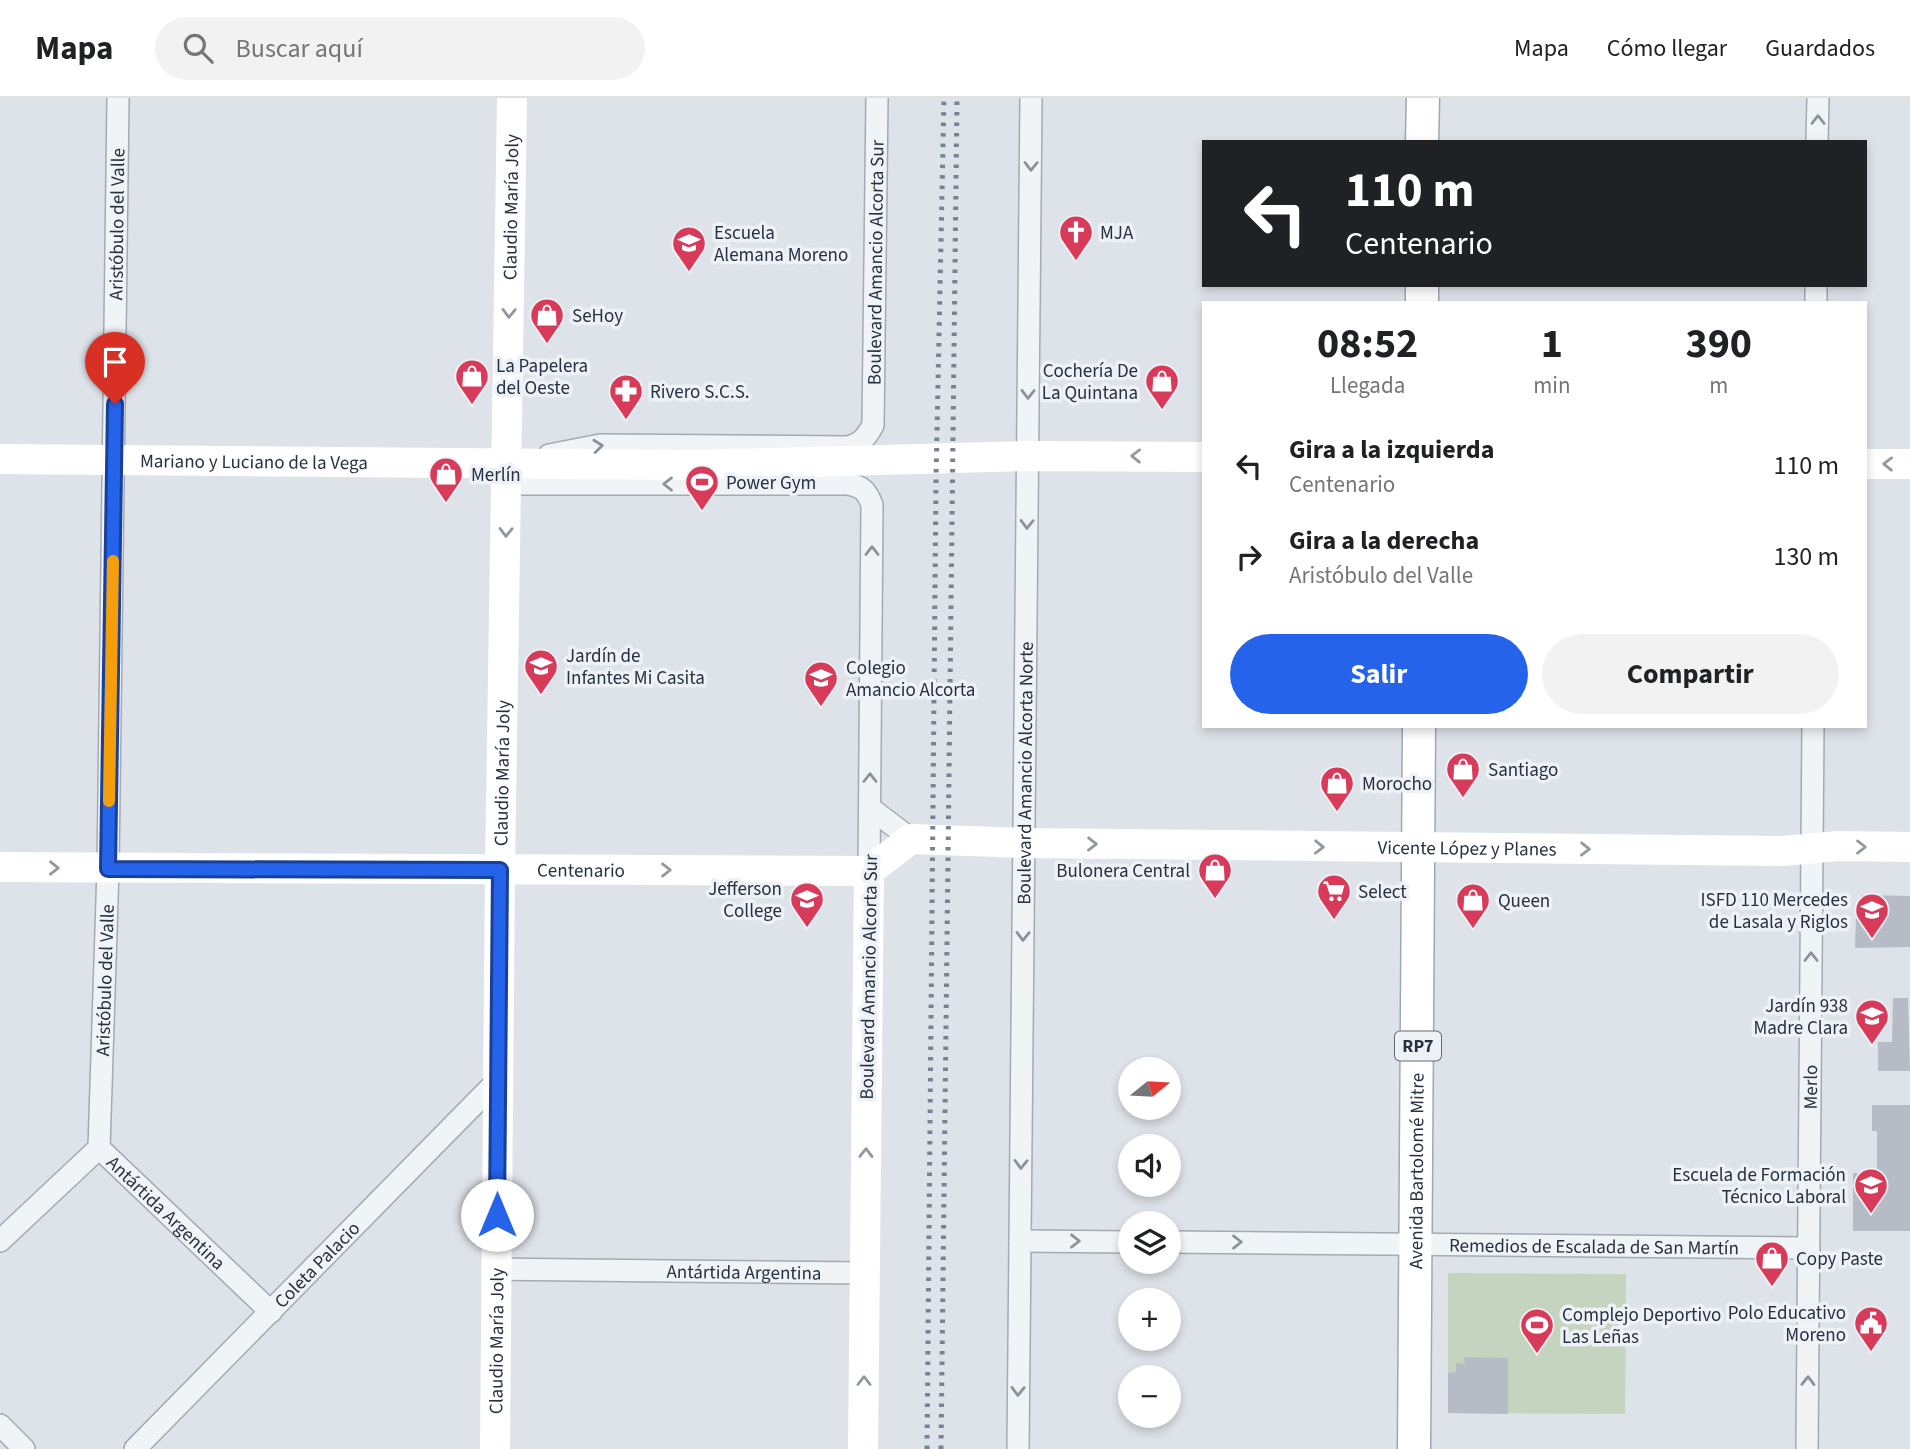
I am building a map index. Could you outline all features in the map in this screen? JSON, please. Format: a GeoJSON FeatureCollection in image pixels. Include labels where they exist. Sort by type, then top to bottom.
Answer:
{"type":"FeatureCollection","features":[{"type":"Feature","properties":{"kind":"main road"},"geometry":{"type":"LineString","coordinates":[[1422,140],[1423,98]]}},
{"type":"Feature","properties":{"kind":"main road","name":"Avenida Bartolomé Mitre"},"geometry":{"type":"LineString","coordinates":[[1414,1449],[1419,728]]}},
{"type":"Feature","properties":{"kind":"street","name":"Aristóbulo del Valle"},"geometry":{"type":"LineString","coordinates":[[99,1148],[108,869],[118,98]]}},
{"type":"Feature","properties":{"kind":"street","name":"Claudio María Joly"},"geometry":{"type":"LineString","coordinates":[[495,1449],[500,870],[512,98]]}},
{"type":"Feature","properties":{"kind":"street","name":"Boulevard Amancio Alcorta Sur"},"geometry":{"type":"LineString","coordinates":[[873,425],[877,98]]}},
{"type":"Feature","properties":{"kind":"street","name":"Boulevard Amancio Alcorta Norte"},"geometry":{"type":"LineString","coordinates":[[1018,1449],[1031,98]]}},
{"type":"Feature","properties":{"kind":"street"},"geometry":{"type":"LineString","coordinates":[[1817,140],[1818,98]]}},
{"type":"Feature","properties":{"kind":"street","name":"Mariano y Luciano de la Vega"},"geometry":{"type":"LineString","coordinates":[[507,474],[600,445],[847,447],[859,444],[873,425]]}},
{"type":"Feature","properties":{"kind":"street","name":"Mariano y Luciano de la Vega"},"geometry":{"type":"LineString","coordinates":[[507,474],[696,465],[1028,456],[1202,457]]}},
{"type":"Feature","properties":{"kind":"street","name":"Mariano y Luciano de la Vega"},"geometry":{"type":"LineString","coordinates":[[0,458],[848,484],[858,485],[868,493],[872,505]]}},
{"type":"Feature","properties":{"kind":"street"},"geometry":{"type":"LineString","coordinates":[[1867,464],[1910,464]]}},
{"type":"Feature","properties":{"kind":"street","name":"Boulevard Amancio Alcorta Sur"},"geometry":{"type":"LineString","coordinates":[[863,1449],[872,505]]}},
{"type":"Feature","properties":{"kind":"street","name":"Merlo"},"geometry":{"type":"LineString","coordinates":[[1807,1449],[1813,728]]}},
{"type":"Feature","properties":{"kind":"street"},"geometry":{"type":"LineString","coordinates":[[869,871],[911,839],[870,808]]}},
{"type":"Feature","properties":{"kind":"street","name":"Vicente López y Planes"},"geometry":{"type":"LineString","coordinates":[[911,839],[1024,844],[1783,851],[1910,847]]}},
{"type":"Feature","properties":{"kind":"street","name":"Centenario"},"geometry":{"type":"LineString","coordinates":[[0,867],[869,871]]}},
{"type":"Feature","properties":{"kind":"street","name":"Coleta Palacio"},"geometry":{"type":"LineString","coordinates":[[135,1449],[498,1080]]}},
{"type":"Feature","properties":{"kind":"street","name":"Antártida Argentina"},"geometry":{"type":"LineString","coordinates":[[0,1241],[99,1148],[271,1312]]}},
{"type":"Feature","properties":{"kind":"street"},"geometry":{"type":"LineString","coordinates":[[1020,1241],[1118,1242]]}},
{"type":"Feature","properties":{"kind":"street","name":"Remedios de Escalada de San Martín"},"geometry":{"type":"LineString","coordinates":[[1181,1242],[1809,1248]]}},
{"type":"Feature","properties":{"kind":"street","name":"Antártida Argentina"},"geometry":{"type":"LineString","coordinates":[[496,1269],[865,1273]]}},
{"type":"Feature","properties":{"kind":"street"},"geometry":{"type":"LineString","coordinates":[[0,1425],[24,1449]]}},
{"type":"Feature","properties":{"kind":"green space","name":"Complejo Deportivo Las Leñas"},"geometry":{"type":"Polygon","coordinates":[[[1448,1273],[1626,1274],[1625,1414],[1448,1413],[1448,1273]]]}},
{"type":"Feature","properties":{"kind":"building"},"geometry":{"type":"Polygon","coordinates":[[[1861,895],[1910,896],[1910,947],[1855,948],[1856,917],[1860,917],[1861,895]]]}},
{"type":"Feature","properties":{"kind":"building"},"geometry":{"type":"Polygon","coordinates":[[[1893,998],[1908,998],[1910,1071],[1878,1071],[1878,1042],[1892,1042],[1893,998]]]}},
{"type":"Feature","properties":{"kind":"building"},"geometry":{"type":"Polygon","coordinates":[[[1872,1105],[1910,1105],[1910,1231],[1853,1231],[1853,1173],[1877,1173],[1877,1131],[1872,1131],[1872,1105]]]}},
{"type":"Feature","properties":{"kind":"building"},"geometry":{"type":"Polygon","coordinates":[[[1464,1357],[1508,1358],[1508,1414],[1448,1413],[1448,1373],[1456,1372],[1456,1363],[1465,1364],[1464,1357]]]}},
{"type":"Feature","properties":{"kind":"railway"},"geometry":{"type":"LineString","coordinates":[[927,1449],[936,479],[944,98]]}},
{"type":"Feature","properties":{"kind":"railway"},"geometry":{"type":"LineString","coordinates":[[941,1449],[957,98]]}},
{"type":"Feature","properties":{"kind":"slow traffic"},"geometry":{"type":"LineString","coordinates":[[109,801],[113,561]]}},
{"type":"Feature","properties":{"kind":"place","name":"MJA"},"geometry":{"type":"Point","coordinates":[1076,262]}},
{"type":"Feature","properties":{"kind":"place","name":"Escuela Alemana Moreno"},"geometry":{"type":"Point","coordinates":[689,273]}},
{"type":"Feature","properties":{"kind":"place","name":"SeHoy"},"geometry":{"type":"Point","coordinates":[547,345]}},
{"type":"Feature","properties":{"kind":"place","name":"La Papelera del Oeste"},"geometry":{"type":"Point","coordinates":[472,406]}},
{"type":"Feature","properties":{"kind":"place","name":"Cochería De La Quintana"},"geometry":{"type":"Point","coordinates":[1162,411]}},
{"type":"Feature","properties":{"kind":"place","name":"Rivero S.C.S."},"geometry":{"type":"Point","coordinates":[626,421]}},
{"type":"Feature","properties":{"kind":"place","name":"Merlín"},"geometry":{"type":"Point","coordinates":[446,504]}},
{"type":"Feature","properties":{"kind":"place","name":"Power Gym"},"geometry":{"type":"Point","coordinates":[702,512]}},
{"type":"Feature","properties":{"kind":"place","name":"Jardín de Infantes Mi Casita"},"geometry":{"type":"Point","coordinates":[541,696]}},
{"type":"Feature","properties":{"kind":"place","name":"Colegio Amancio Alcorta"},"geometry":{"type":"Point","coordinates":[821,708]}},
{"type":"Feature","properties":{"kind":"place","name":"Santiago"},"geometry":{"type":"Point","coordinates":[1463,799]}},
{"type":"Feature","properties":{"kind":"place","name":"Morocho"},"geometry":{"type":"Point","coordinates":[1337,813]}},
{"type":"Feature","properties":{"kind":"place","name":"Bulonera Central"},"geometry":{"type":"Point","coordinates":[1215,900]}},
{"type":"Feature","properties":{"kind":"place","name":"Select"},"geometry":{"type":"Point","coordinates":[1334,921]}},
{"type":"Feature","properties":{"kind":"place","name":"Jefferson College"},"geometry":{"type":"Point","coordinates":[807,929]}},
{"type":"Feature","properties":{"kind":"place","name":"Queen"},"geometry":{"type":"Point","coordinates":[1473,930]}},
{"type":"Feature","properties":{"kind":"place","name":"ISFD 110 Mercedes de Lasala y Riglos"},"geometry":{"type":"Point","coordinates":[1872,940]}},
{"type":"Feature","properties":{"kind":"place","name":"Jardín 938 Madre Clara"},"geometry":{"type":"Point","coordinates":[1872,1046]}},
{"type":"Feature","properties":{"kind":"place","name":"Escuela de Formación Técnico Laboral"},"geometry":{"type":"Point","coordinates":[1871,1215]}},
{"type":"Feature","properties":{"kind":"place","name":"Copy Paste"},"geometry":{"type":"Point","coordinates":[1772,1288]}},
{"type":"Feature","properties":{"kind":"place","name":"Polo Educativo Moreno"},"geometry":{"type":"Point","coordinates":[1871,1353]}},
{"type":"Feature","properties":{"kind":"place","name":"Complejo Deportivo Las Leñas"},"geometry":{"type":"Point","coordinates":[1537,1355]}},
{"type":"Feature","properties":{"kind":"route"},"geometry":{"type":"LineString","coordinates":[[115,404],[108,869],[500,870],[497,1215]]}}]}
